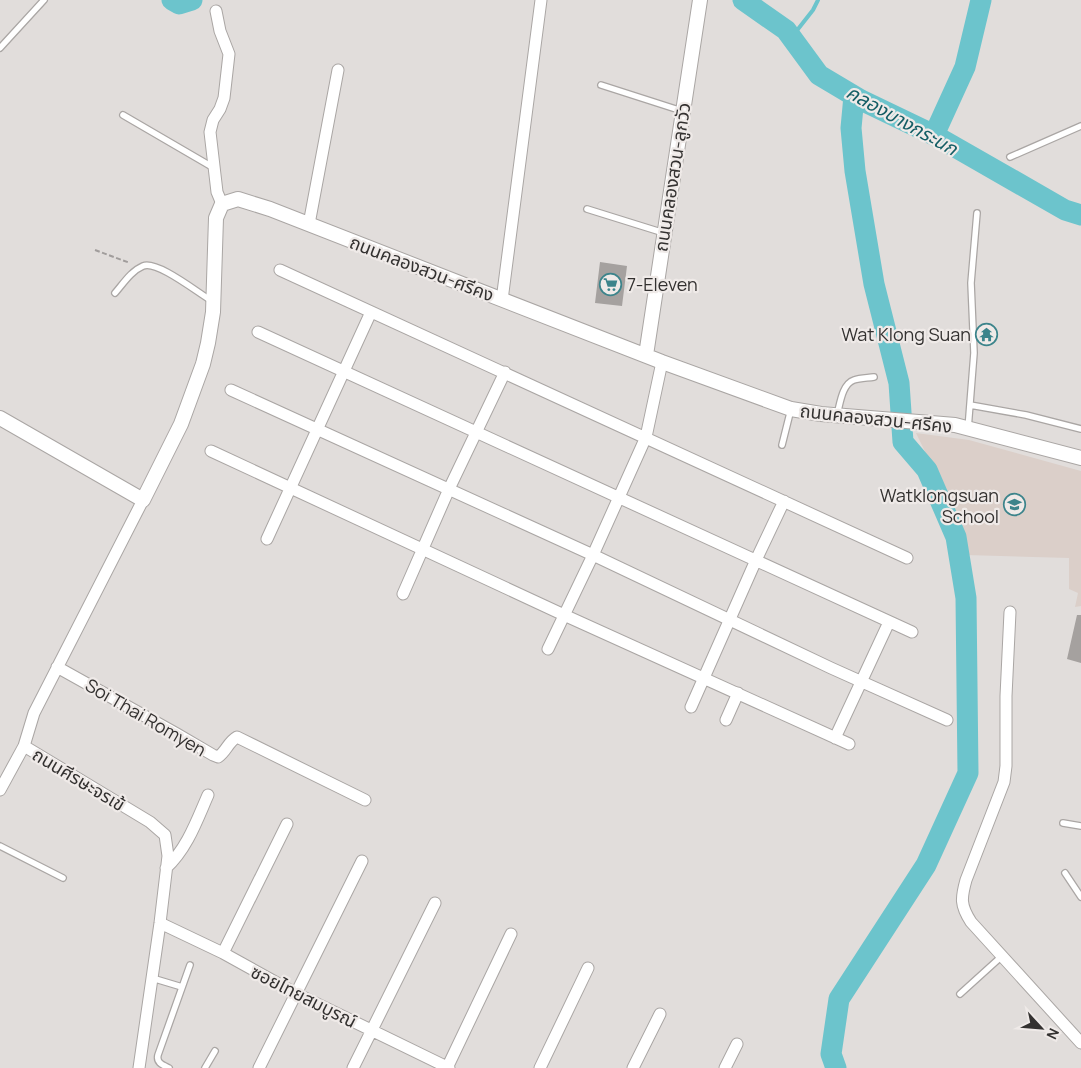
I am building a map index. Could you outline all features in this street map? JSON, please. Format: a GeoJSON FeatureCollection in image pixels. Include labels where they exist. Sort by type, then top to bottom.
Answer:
{"type":"FeatureCollection","features":[{"type":"Feature","properties":{"kind":"street"},"geometry":{"type":"LineString","coordinates":[[502,300],[541,0]]}},
{"type":"Feature","properties":{"kind":"street","name":"ถนนคลองสวน-ลูกวัว"},"geometry":{"type":"LineString","coordinates":[[646,355],[699,3]]}},
{"type":"Feature","properties":{"kind":"street"},"geometry":{"type":"LineString","coordinates":[[0,418],[143,500],[181,424],[203,364],[208,343],[213,302],[216,224],[222,204],[217,192],[210,132],[211,125],[224,98],[229,64],[227,48],[220,31],[216,11]]}},
{"type":"Feature","properties":{"kind":"street"},"geometry":{"type":"LineString","coordinates":[[309,224],[338,70]]}},
{"type":"Feature","properties":{"kind":"street","name":"ถนนคลองสวน-ศรีคง"},"geometry":{"type":"LineString","coordinates":[[222,204],[238,199],[270,209],[662,362],[790,409],[836,416],[955,425],[1081,458]]}},
{"type":"Feature","properties":{"kind":"street"},"geometry":{"type":"LineString","coordinates":[[280,270],[907,558]]}},
{"type":"Feature","properties":{"kind":"street"},"geometry":{"type":"LineString","coordinates":[[267,539],[371,312]]}},
{"type":"Feature","properties":{"kind":"street"},"geometry":{"type":"LineString","coordinates":[[258,332],[912,632]]}},
{"type":"Feature","properties":{"kind":"street"},"geometry":{"type":"LineString","coordinates":[[548,649],[646,437],[662,362]]}},
{"type":"Feature","properties":{"kind":"street"},"geometry":{"type":"LineString","coordinates":[[403,594],[449,490],[505,372]]}},
{"type":"Feature","properties":{"kind":"street"},"geometry":{"type":"LineString","coordinates":[[231,390],[593,555],[947,720]]}},
{"type":"Feature","properties":{"kind":"street"},"geometry":{"type":"LineString","coordinates":[[211,451],[564,615],[849,744]]}},
{"type":"Feature","properties":{"kind":"street","name":"ถนนศีรษะจรเข้"},"geometry":{"type":"LineString","coordinates":[[139,1068],[160,923],[166,868],[167,844],[165,835],[160,828],[24,746],[34,713],[56,667],[143,500]]}},
{"type":"Feature","properties":{"kind":"street"},"geometry":{"type":"LineString","coordinates":[[691,707],[756,560],[784,502]]}},
{"type":"Feature","properties":{"kind":"street"},"geometry":{"type":"LineString","coordinates":[[1010,612],[1005,775],[1002,790],[966,880],[962,908],[971,922],[1081,1043]]}},
{"type":"Feature","properties":{"kind":"street"},"geometry":{"type":"LineString","coordinates":[[835,738],[889,622]]}},
{"type":"Feature","properties":{"kind":"street","name":"Soi Thai Romyen"},"geometry":{"type":"LineString","coordinates":[[56,667],[213,755],[223,754],[231,741],[236,737],[365,800]]}},
{"type":"Feature","properties":{"kind":"street"},"geometry":{"type":"LineString","coordinates":[[726,720],[738,694]]}},
{"type":"Feature","properties":{"kind":"street"},"geometry":{"type":"LineString","coordinates":[[0,790],[24,746]]}},
{"type":"Feature","properties":{"kind":"street"},"geometry":{"type":"LineString","coordinates":[[166,868],[175,860],[184,846],[208,795]]}},
{"type":"Feature","properties":{"kind":"street"},"geometry":{"type":"LineString","coordinates":[[223,953],[287,824]]}},
{"type":"Feature","properties":{"kind":"street"},"geometry":{"type":"LineString","coordinates":[[259,1068],[362,861]]}},
{"type":"Feature","properties":{"kind":"street"},"geometry":{"type":"LineString","coordinates":[[354,1068],[435,903]]}},
{"type":"Feature","properties":{"kind":"street","name":"ซอยไทยสมบูรณ์"},"geometry":{"type":"LineString","coordinates":[[160,923],[223,953],[297,994],[448,1068]]}},
{"type":"Feature","properties":{"kind":"street"},"geometry":{"type":"LineString","coordinates":[[448,1068],[511,934]]}},
{"type":"Feature","properties":{"kind":"street"},"geometry":{"type":"LineString","coordinates":[[540,1068],[588,968]]}},
{"type":"Feature","properties":{"kind":"street"},"geometry":{"type":"LineString","coordinates":[[633,1068],[660,1014]]}},
{"type":"Feature","properties":{"kind":"street"},"geometry":{"type":"LineString","coordinates":[[725,1068],[737,1044]]}},
{"type":"Feature","properties":{"kind":"lane"},"geometry":{"type":"LineString","coordinates":[[0,48],[44,0]]}},
{"type":"Feature","properties":{"kind":"lane"},"geometry":{"type":"LineString","coordinates":[[601,85],[682,111]]}},
{"type":"Feature","properties":{"kind":"lane"},"geometry":{"type":"LineString","coordinates":[[123,115],[214,168]]}},
{"type":"Feature","properties":{"kind":"lane"},"geometry":{"type":"LineString","coordinates":[[1010,157],[1081,126]]}},
{"type":"Feature","properties":{"kind":"lane"},"geometry":{"type":"LineString","coordinates":[[587,209],[664,233]]}},
{"type":"Feature","properties":{"kind":"lane"},"geometry":{"type":"LineString","coordinates":[[968,429],[974,354],[971,283],[977,213]]}},
{"type":"Feature","properties":{"kind":"lane"},"geometry":{"type":"LineString","coordinates":[[115,293],[134,272],[142,267],[153,265],[213,302]]}},
{"type":"Feature","properties":{"kind":"lane"},"geometry":{"type":"LineString","coordinates":[[836,416],[843,392],[849,383],[853,380],[874,377]]}},
{"type":"Feature","properties":{"kind":"lane"},"geometry":{"type":"LineString","coordinates":[[970,405],[1026,415],[1081,429]]}},
{"type":"Feature","properties":{"kind":"lane"},"geometry":{"type":"LineString","coordinates":[[782,445],[790,409]]}},
{"type":"Feature","properties":{"kind":"lane"},"geometry":{"type":"LineString","coordinates":[[1063,822],[1081,826]]}},
{"type":"Feature","properties":{"kind":"lane"},"geometry":{"type":"LineString","coordinates":[[0,846],[63,878]]}},
{"type":"Feature","properties":{"kind":"lane"},"geometry":{"type":"LineString","coordinates":[[1065,873],[1081,897]]}},
{"type":"Feature","properties":{"kind":"lane"},"geometry":{"type":"LineString","coordinates":[[960,994],[1002,956]]}},
{"type":"Feature","properties":{"kind":"lane"},"geometry":{"type":"LineString","coordinates":[[169,1068],[160,1064],[157,1059],[158,1054],[190,965]]}},
{"type":"Feature","properties":{"kind":"lane"},"geometry":{"type":"LineString","coordinates":[[152,978],[182,987]]}},
{"type":"Feature","properties":{"kind":"lane"},"geometry":{"type":"LineString","coordinates":[[206,1068],[215,1051]]}},
{"type":"Feature","properties":{"kind":"path"},"geometry":{"type":"LineString","coordinates":[[95,250],[142,267]]}},
{"type":"Feature","properties":{"kind":"shaded area","name":"Watklongsuan School"},"geometry":{"type":"Polygon","coordinates":[[[916,433],[969,440],[1081,471],[1081,606],[1075,607],[1078,593],[1069,589],[1069,558],[966,555],[960,541],[943,482],[931,464],[916,433]]]}},
{"type":"Feature","properties":{"kind":"building","name":"7-Eleven"},"geometry":{"type":"Polygon","coordinates":[[[600,262],[627,266],[622,306],[595,303],[600,262]]]}},
{"type":"Feature","properties":{"kind":"building"},"geometry":{"type":"Polygon","coordinates":[[[1077,615],[1081,615],[1081,663],[1067,659],[1077,615]]]}},
{"type":"Feature","properties":{"kind":"waterway","name":"คลองบางกระนก"},"geometry":{"type":"LineString","coordinates":[[172,0],[179,4],[192,0]]}},
{"type":"Feature","properties":{"kind":"waterway","name":"คลองบางกระนก"},"geometry":{"type":"LineString","coordinates":[[743,0],[786,30],[819,75],[861,100],[934,135],[1065,210],[1081,215]]}},
{"type":"Feature","properties":{"kind":"waterway"},"geometry":{"type":"LineString","coordinates":[[791,38],[813,10],[818,0]]}},
{"type":"Feature","properties":{"kind":"waterway"},"geometry":{"type":"LineString","coordinates":[[934,135],[965,67],[981,0]]}},
{"type":"Feature","properties":{"kind":"waterway"},"geometry":{"type":"LineString","coordinates":[[836,1068],[831,1054],[839,999],[926,865],[968,773],[966,598],[956,537],[927,470],[903,442],[899,383],[874,284],[855,171],[851,128],[854,96]]}},
{"type":"Feature","properties":{"kind":"place","name":"7-Eleven"},"geometry":{"type":"Point","coordinates":[611,284]}},
{"type":"Feature","properties":{"kind":"place","name":"Wat Klong Suan"},"geometry":{"type":"Point","coordinates":[987,334]}},
{"type":"Feature","properties":{"kind":"place","name":"Watklongsuan School"},"geometry":{"type":"Point","coordinates":[1015,505]}}]}
